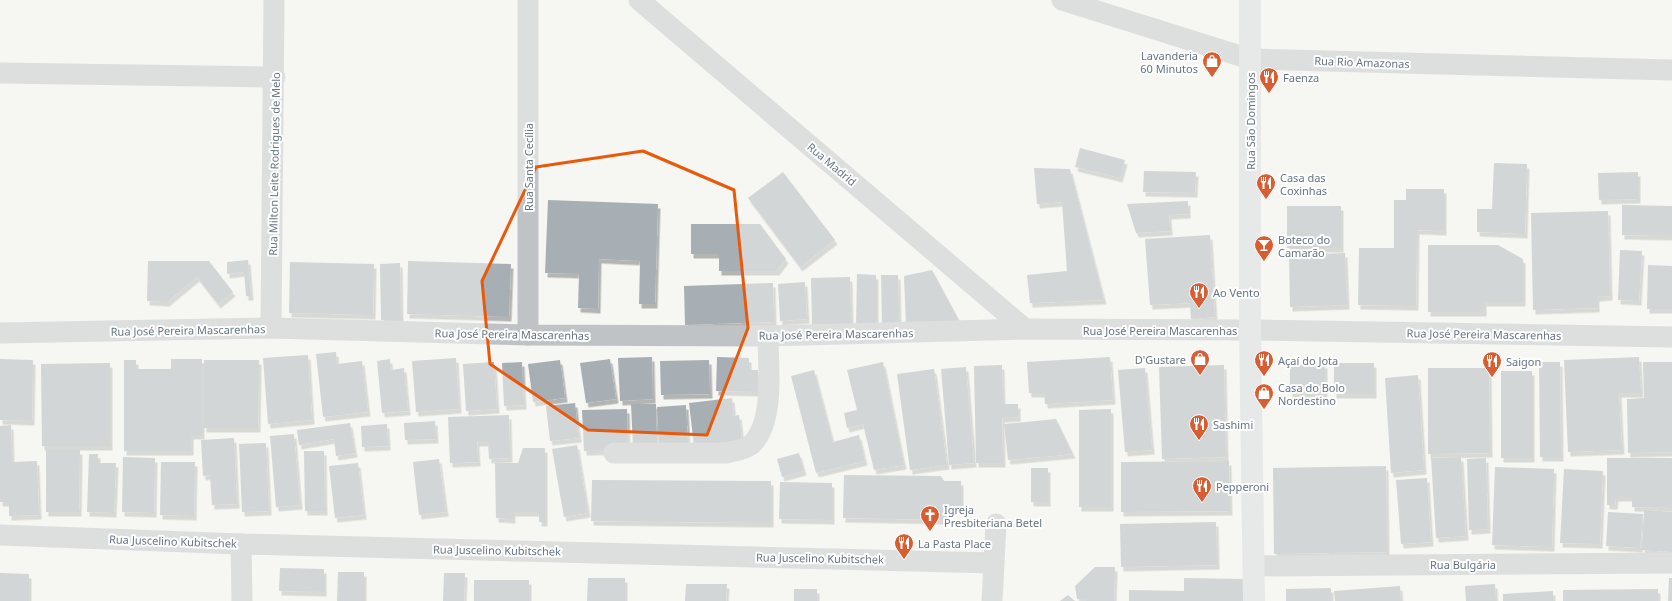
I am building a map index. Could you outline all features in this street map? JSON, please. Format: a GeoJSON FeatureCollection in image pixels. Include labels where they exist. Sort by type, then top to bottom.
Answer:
{"type":"FeatureCollection","features":[{"type":"Feature","properties":{"kind":"street","name":"Rua Milton Leite Rodrigues de Melo"},"geometry":{"type":"LineString","coordinates":[[271,328],[275,77],[274,0]]}},
{"type":"Feature","properties":{"kind":"street","name":"Rua Santa Cecília"},"geometry":{"type":"LineString","coordinates":[[528,0],[528,335]]}},
{"type":"Feature","properties":{"kind":"street","name":"Rua Madrid"},"geometry":{"type":"LineString","coordinates":[[639,0],[1025,329]]}},
{"type":"Feature","properties":{"kind":"street","name":"Rua Rio Amazonas"},"geometry":{"type":"LineString","coordinates":[[1062,0],[1250,59],[1672,70]]}},
{"type":"Feature","properties":{"kind":"street","name":"Rua São Domingos"},"geometry":{"type":"LineString","coordinates":[[1250,0],[1250,330],[1254,601]]}},
{"type":"Feature","properties":{"kind":"street"},"geometry":{"type":"LineString","coordinates":[[0,73],[275,77]]}},
{"type":"Feature","properties":{"kind":"street","name":"Rua José Pereira Mascarenhas"},"geometry":{"type":"LineString","coordinates":[[0,333],[271,328],[528,335],[768,336],[1025,329],[1250,330],[1672,337]]}},
{"type":"Feature","properties":{"kind":"street"},"geometry":{"type":"LineString","coordinates":[[614,453],[726,453],[751,445],[764,423],[767,408],[768,336]]}},
{"type":"Feature","properties":{"kind":"street"},"geometry":{"type":"LineString","coordinates":[[992,601],[996,524]]}},
{"type":"Feature","properties":{"kind":"street","name":"Rua Juscelino Kubitschek"},"geometry":{"type":"LineString","coordinates":[[0,535],[241,544],[993,562]]}},
{"type":"Feature","properties":{"kind":"street"},"geometry":{"type":"LineString","coordinates":[[241,544],[242,601]]}},
{"type":"Feature","properties":{"kind":"street","name":"Rua Bulgária"},"geometry":{"type":"LineString","coordinates":[[1254,566],[1672,563]]}},
{"type":"Feature","properties":{"kind":"highlighted area"},"geometry":{"type":"Polygon","coordinates":[[[643,151],[734,190],[748,328],[707,435],[588,430],[490,364],[482,281],[536,167],[643,151]]]}},
{"type":"Feature","properties":{"kind":"building"},"geometry":{"type":"Polygon","coordinates":[[[1080,148],[1125,160],[1120,178],[1075,167],[1080,148]]]}},
{"type":"Feature","properties":{"kind":"building"},"geometry":{"type":"Polygon","coordinates":[[[1494,163],[1527,164],[1525,234],[1477,232],[1477,209],[1492,209],[1494,163]]]}},
{"type":"Feature","properties":{"kind":"building"},"geometry":{"type":"Polygon","coordinates":[[[1034,168],[1070,169],[1104,300],[1030,303],[1027,275],[1067,271],[1062,202],[1037,204],[1034,168]]]}},
{"type":"Feature","properties":{"kind":"building"},"geometry":{"type":"Polygon","coordinates":[[[1144,171],[1196,172],[1195,193],[1143,192],[1144,171]]]}},
{"type":"Feature","properties":{"kind":"building"},"geometry":{"type":"Polygon","coordinates":[[[783,172],[835,240],[800,267],[748,198],[783,172]]]}},
{"type":"Feature","properties":{"kind":"building"},"geometry":{"type":"Polygon","coordinates":[[[1638,172],[1638,199],[1599,200],[1598,173],[1638,172]]]}},
{"type":"Feature","properties":{"kind":"building"},"geometry":{"type":"Polygon","coordinates":[[[1406,189],[1444,189],[1444,231],[1417,230],[1416,306],[1358,305],[1359,248],[1394,248],[1394,200],[1406,200],[1406,189]]]}},
{"type":"Feature","properties":{"kind":"building"},"geometry":{"type":"Polygon","coordinates":[[[548,200],[658,204],[655,304],[639,304],[640,261],[599,259],[598,309],[578,308],[579,274],[545,273],[548,200]]]}},
{"type":"Feature","properties":{"kind":"building"},"geometry":{"type":"Polygon","coordinates":[[[1188,201],[1188,214],[1169,215],[1170,231],[1136,233],[1127,204],[1188,201]]]}},
{"type":"Feature","properties":{"kind":"building"},"geometry":{"type":"Polygon","coordinates":[[[1622,205],[1672,206],[1672,236],[1622,235],[1622,205]]]}},
{"type":"Feature","properties":{"kind":"building"},"geometry":{"type":"Polygon","coordinates":[[[1287,206],[1341,206],[1341,248],[1287,248],[1287,206]]]}},
{"type":"Feature","properties":{"kind":"building"},"geometry":{"type":"Polygon","coordinates":[[[1608,211],[1610,296],[1597,297],[1597,308],[1533,310],[1531,213],[1608,211]]]}},
{"type":"Feature","properties":{"kind":"building"},"geometry":{"type":"Polygon","coordinates":[[[691,224],[760,224],[786,259],[777,271],[719,271],[719,254],[691,254],[691,224]]]}},
{"type":"Feature","properties":{"kind":"building"},"geometry":{"type":"Polygon","coordinates":[[[1210,235],[1215,317],[1191,319],[1190,303],[1150,305],[1145,239],[1210,235]]]}},
{"type":"Feature","properties":{"kind":"building"},"geometry":{"type":"Polygon","coordinates":[[[1428,245],[1498,245],[1523,259],[1523,302],[1484,302],[1484,312],[1428,312],[1428,245]]]}},
{"type":"Feature","properties":{"kind":"building"},"geometry":{"type":"Polygon","coordinates":[[[1620,250],[1642,251],[1639,301],[1618,300],[1620,250]]]}},
{"type":"Feature","properties":{"kind":"building"},"geometry":{"type":"Polygon","coordinates":[[[1345,253],[1347,305],[1290,307],[1289,255],[1345,253]]]}},
{"type":"Feature","properties":{"kind":"building"},"geometry":{"type":"Polygon","coordinates":[[[248,260],[251,296],[246,296],[244,272],[227,274],[227,262],[248,260]]]}},
{"type":"Feature","properties":{"kind":"building"},"geometry":{"type":"Polygon","coordinates":[[[148,261],[209,261],[233,292],[218,304],[197,277],[167,302],[147,301],[148,261]]]}},
{"type":"Feature","properties":{"kind":"building"},"geometry":{"type":"Polygon","coordinates":[[[408,261],[511,264],[509,317],[407,314],[408,261]]]}},
{"type":"Feature","properties":{"kind":"building"},"geometry":{"type":"Polygon","coordinates":[[[290,262],[374,264],[373,315],[289,313],[290,262]]]}},
{"type":"Feature","properties":{"kind":"building"},"geometry":{"type":"Polygon","coordinates":[[[400,263],[401,320],[381,320],[380,264],[400,263]]]}},
{"type":"Feature","properties":{"kind":"building"},"geometry":{"type":"Polygon","coordinates":[[[1648,265],[1672,266],[1672,309],[1647,309],[1648,265]]]}},
{"type":"Feature","properties":{"kind":"building"},"geometry":{"type":"Polygon","coordinates":[[[932,270],[960,322],[906,326],[904,276],[932,270]]]}},
{"type":"Feature","properties":{"kind":"building"},"geometry":{"type":"Polygon","coordinates":[[[857,274],[876,275],[876,328],[856,328],[857,274]]]}},
{"type":"Feature","properties":{"kind":"building"},"geometry":{"type":"Polygon","coordinates":[[[881,275],[898,275],[899,325],[882,325],[881,275]]]}},
{"type":"Feature","properties":{"kind":"building"},"geometry":{"type":"Polygon","coordinates":[[[850,277],[851,324],[812,325],[811,278],[850,277]]]}},
{"type":"Feature","properties":{"kind":"building"},"geometry":{"type":"Polygon","coordinates":[[[805,282],[807,319],[780,321],[778,284],[805,282]]]}},
{"type":"Feature","properties":{"kind":"building"},"geometry":{"type":"Polygon","coordinates":[[[773,283],[774,322],[685,325],[684,286],[773,283]]]}},
{"type":"Feature","properties":{"kind":"building"},"geometry":{"type":"Polygon","coordinates":[[[336,352],[337,364],[362,361],[368,412],[323,417],[316,354],[336,352]]]}},
{"type":"Feature","properties":{"kind":"building"},"geometry":{"type":"Polygon","coordinates":[[[308,355],[312,420],[268,424],[263,358],[308,355]]]}},
{"type":"Feature","properties":{"kind":"building"},"geometry":{"type":"Polygon","coordinates":[[[652,357],[653,399],[620,401],[618,358],[652,357]]]}},
{"type":"Feature","properties":{"kind":"building"},"geometry":{"type":"Polygon","coordinates":[[[717,357],[749,358],[749,370],[758,370],[758,392],[716,391],[717,357]]]}},
{"type":"Feature","properties":{"kind":"building"},"geometry":{"type":"Polygon","coordinates":[[[1110,357],[1113,400],[1045,404],[1044,393],[1029,393],[1027,362],[1110,357]]]}},
{"type":"Feature","properties":{"kind":"building"},"geometry":{"type":"Polygon","coordinates":[[[1639,357],[1641,393],[1619,393],[1622,450],[1568,452],[1564,360],[1639,357]]]}},
{"type":"Feature","properties":{"kind":"building"},"geometry":{"type":"Polygon","coordinates":[[[456,358],[459,409],[416,412],[412,361],[456,358]]]}},
{"type":"Feature","properties":{"kind":"building"},"geometry":{"type":"Polygon","coordinates":[[[0,359],[33,360],[32,421],[0,420],[0,359]]]}},
{"type":"Feature","properties":{"kind":"building"},"geometry":{"type":"Polygon","coordinates":[[[171,359],[202,359],[202,435],[191,435],[191,451],[124,451],[124,360],[136,360],[136,369],[171,369],[171,359]]]}},
{"type":"Feature","properties":{"kind":"building"},"geometry":{"type":"Polygon","coordinates":[[[390,359],[391,370],[404,368],[408,411],[382,413],[377,361],[390,359]]]}},
{"type":"Feature","properties":{"kind":"building"},"geometry":{"type":"Polygon","coordinates":[[[610,359],[616,399],[586,403],[580,363],[610,359]]]}},
{"type":"Feature","properties":{"kind":"building"},"geometry":{"type":"Polygon","coordinates":[[[204,360],[259,360],[258,428],[204,428],[204,360]]]}},
{"type":"Feature","properties":{"kind":"building"},"geometry":{"type":"Polygon","coordinates":[[[560,360],[565,398],[533,402],[528,364],[560,360]]]}},
{"type":"Feature","properties":{"kind":"building"},"geometry":{"type":"Polygon","coordinates":[[[709,360],[710,394],[661,395],[660,361],[709,360]]]}},
{"type":"Feature","properties":{"kind":"building"},"geometry":{"type":"Polygon","coordinates":[[[494,362],[497,409],[466,411],[463,364],[494,362]]]}},
{"type":"Feature","properties":{"kind":"building"},"geometry":{"type":"Polygon","coordinates":[[[522,362],[524,405],[504,406],[502,363],[522,362]]]}},
{"type":"Feature","properties":{"kind":"building"},"geometry":{"type":"Polygon","coordinates":[[[883,362],[904,465],[874,470],[863,424],[847,428],[844,413],[857,410],[847,370],[883,362]]]}},
{"type":"Feature","properties":{"kind":"building"},"geometry":{"type":"Polygon","coordinates":[[[1539,362],[1560,362],[1561,457],[1540,457],[1539,362]]]}},
{"type":"Feature","properties":{"kind":"building"},"geometry":{"type":"Polygon","coordinates":[[[1643,362],[1672,362],[1672,452],[1628,453],[1627,399],[1644,398],[1643,362]]]}},
{"type":"Feature","properties":{"kind":"building"},"geometry":{"type":"Polygon","coordinates":[[[110,363],[110,446],[42,446],[41,364],[110,363]]]}},
{"type":"Feature","properties":{"kind":"building"},"geometry":{"type":"Polygon","coordinates":[[[1334,363],[1374,363],[1374,394],[1334,394],[1334,363]]]}},
{"type":"Feature","properties":{"kind":"building"},"geometry":{"type":"Polygon","coordinates":[[[1325,364],[1325,393],[1290,394],[1290,365],[1325,364]]]}},
{"type":"Feature","properties":{"kind":"building"},"geometry":{"type":"Polygon","coordinates":[[[1002,365],[1003,404],[1018,404],[1018,417],[1002,418],[1003,463],[976,463],[974,366],[1002,365]]]}},
{"type":"Feature","properties":{"kind":"building"},"geometry":{"type":"Polygon","coordinates":[[[1224,365],[1226,457],[1162,459],[1159,367],[1224,365]]]}},
{"type":"Feature","properties":{"kind":"building"},"geometry":{"type":"Polygon","coordinates":[[[966,367],[974,463],[949,465],[941,369],[966,367]]]}},
{"type":"Feature","properties":{"kind":"building"},"geometry":{"type":"Polygon","coordinates":[[[1145,368],[1152,450],[1125,452],[1118,370],[1145,368]]]}},
{"type":"Feature","properties":{"kind":"building"},"geometry":{"type":"Polygon","coordinates":[[[1428,368],[1489,368],[1490,453],[1428,454],[1428,368]]]}},
{"type":"Feature","properties":{"kind":"building"},"geometry":{"type":"Polygon","coordinates":[[[934,369],[947,465],[910,470],[897,374],[934,369]]]}},
{"type":"Feature","properties":{"kind":"building"},"geometry":{"type":"Polygon","coordinates":[[[814,370],[833,442],[859,435],[865,461],[816,473],[791,376],[814,370]]]}},
{"type":"Feature","properties":{"kind":"building"},"geometry":{"type":"Polygon","coordinates":[[[1501,371],[1532,371],[1532,458],[1501,458],[1501,371]]]}},
{"type":"Feature","properties":{"kind":"building"},"geometry":{"type":"Polygon","coordinates":[[[1418,375],[1424,470],[1391,473],[1385,378],[1418,375]]]}},
{"type":"Feature","properties":{"kind":"building"},"geometry":{"type":"Polygon","coordinates":[[[732,398],[734,416],[739,415],[742,440],[694,446],[689,403],[732,398]]]}},
{"type":"Feature","properties":{"kind":"building"},"geometry":{"type":"Polygon","coordinates":[[[575,403],[579,438],[550,441],[546,406],[575,403]]]}},
{"type":"Feature","properties":{"kind":"building"},"geometry":{"type":"Polygon","coordinates":[[[631,404],[656,404],[657,447],[633,447],[631,404]]]}},
{"type":"Feature","properties":{"kind":"building"},"geometry":{"type":"Polygon","coordinates":[[[686,405],[688,444],[659,446],[657,407],[686,405]]]}},
{"type":"Feature","properties":{"kind":"building"},"geometry":{"type":"Polygon","coordinates":[[[627,409],[628,450],[584,451],[582,410],[627,409]]]}},
{"type":"Feature","properties":{"kind":"building"},"geometry":{"type":"Polygon","coordinates":[[[1111,409],[1111,507],[1079,507],[1079,410],[1111,409]]]}},
{"type":"Feature","properties":{"kind":"building"},"geometry":{"type":"Polygon","coordinates":[[[509,415],[510,458],[489,459],[488,442],[477,442],[478,462],[450,463],[448,417],[509,415]]]}},
{"type":"Feature","properties":{"kind":"building"},"geometry":{"type":"Polygon","coordinates":[[[1056,419],[1073,454],[1008,460],[1004,424],[1056,419]]]}},
{"type":"Feature","properties":{"kind":"building"},"geometry":{"type":"Polygon","coordinates":[[[435,421],[436,439],[405,440],[404,423],[435,421]]]}},
{"type":"Feature","properties":{"kind":"building"},"geometry":{"type":"Polygon","coordinates":[[[350,423],[355,453],[336,456],[334,439],[299,445],[297,430],[350,423]]]}},
{"type":"Feature","properties":{"kind":"building"},"geometry":{"type":"Polygon","coordinates":[[[387,424],[388,446],[362,447],[361,426],[387,424]]]}},
{"type":"Feature","properties":{"kind":"building"},"geometry":{"type":"Polygon","coordinates":[[[11,425],[12,462],[37,461],[39,515],[9,516],[9,502],[0,502],[0,426],[11,425]]]}},
{"type":"Feature","properties":{"kind":"building"},"geometry":{"type":"Polygon","coordinates":[[[294,434],[300,505],[276,507],[270,436],[294,434]]]}},
{"type":"Feature","properties":{"kind":"building"},"geometry":{"type":"Polygon","coordinates":[[[234,438],[237,504],[212,505],[210,475],[203,476],[201,440],[234,438]]]}},
{"type":"Feature","properties":{"kind":"building"},"geometry":{"type":"Polygon","coordinates":[[[266,443],[269,511],[242,512],[239,444],[266,443]]]}},
{"type":"Feature","properties":{"kind":"building"},"geometry":{"type":"Polygon","coordinates":[[[577,445],[588,513],[564,517],[552,449],[577,445]]]}},
{"type":"Feature","properties":{"kind":"building"},"geometry":{"type":"Polygon","coordinates":[[[523,448],[545,448],[545,522],[539,522],[539,512],[513,512],[513,519],[496,518],[495,463],[518,463],[523,448]]]}},
{"type":"Feature","properties":{"kind":"building"},"geometry":{"type":"Polygon","coordinates":[[[46,450],[80,450],[79,512],[46,512],[46,450]]]}},
{"type":"Feature","properties":{"kind":"building"},"geometry":{"type":"Polygon","coordinates":[[[304,451],[324,451],[325,511],[305,511],[304,451]]]}},
{"type":"Feature","properties":{"kind":"building"},"geometry":{"type":"Polygon","coordinates":[[[799,453],[804,471],[782,477],[777,459],[799,453]]]}},
{"type":"Feature","properties":{"kind":"building"},"geometry":{"type":"Polygon","coordinates":[[[89,454],[98,454],[98,463],[116,463],[114,513],[87,512],[89,454]]]}},
{"type":"Feature","properties":{"kind":"building"},"geometry":{"type":"Polygon","coordinates":[[[123,457],[155,458],[154,513],[122,512],[123,457]]]}},
{"type":"Feature","properties":{"kind":"building"},"geometry":{"type":"Polygon","coordinates":[[[1461,457],[1466,536],[1436,538],[1431,458],[1461,457]]]}},
{"type":"Feature","properties":{"kind":"building"},"geometry":{"type":"Polygon","coordinates":[[[1486,458],[1488,529],[1469,530],[1467,459],[1486,458]]]}},
{"type":"Feature","properties":{"kind":"building"},"geometry":{"type":"Polygon","coordinates":[[[1607,458],[1672,458],[1672,508],[1632,507],[1632,497],[1616,497],[1615,505],[1607,505],[1607,458]]]}},
{"type":"Feature","properties":{"kind":"building"},"geometry":{"type":"Polygon","coordinates":[[[439,459],[446,512],[419,515],[413,462],[439,459]]]}},
{"type":"Feature","properties":{"kind":"building"},"geometry":{"type":"Polygon","coordinates":[[[1229,461],[1230,511],[1121,512],[1121,462],[1229,461]]]}},
{"type":"Feature","properties":{"kind":"building"},"geometry":{"type":"Polygon","coordinates":[[[161,462],[195,462],[194,516],[160,515],[161,462]]]}},
{"type":"Feature","properties":{"kind":"building"},"geometry":{"type":"Polygon","coordinates":[[[358,463],[364,515],[335,518],[329,466],[358,463]]]}},
{"type":"Feature","properties":{"kind":"building"},"geometry":{"type":"Polygon","coordinates":[[[1386,466],[1387,552],[1274,554],[1273,468],[1386,466]]]}},
{"type":"Feature","properties":{"kind":"building"},"geometry":{"type":"Polygon","coordinates":[[[1495,467],[1554,469],[1552,547],[1492,545],[1495,467]]]}},
{"type":"Feature","properties":{"kind":"building"},"geometry":{"type":"Polygon","coordinates":[[[1031,468],[1048,468],[1048,502],[1031,502],[1031,468]]]}},
{"type":"Feature","properties":{"kind":"building"},"geometry":{"type":"Polygon","coordinates":[[[1564,469],[1603,471],[1600,544],[1560,543],[1564,469]]]}},
{"type":"Feature","properties":{"kind":"building"},"geometry":{"type":"Polygon","coordinates":[[[844,475],[941,476],[944,481],[961,481],[961,509],[947,508],[947,520],[843,518],[844,475]]]}},
{"type":"Feature","properties":{"kind":"building"},"geometry":{"type":"Polygon","coordinates":[[[1427,478],[1431,542],[1401,544],[1396,480],[1427,478]]]}},
{"type":"Feature","properties":{"kind":"building"},"geometry":{"type":"Polygon","coordinates":[[[592,480],[771,481],[771,523],[591,521],[592,480]]]}},
{"type":"Feature","properties":{"kind":"building"},"geometry":{"type":"Polygon","coordinates":[[[780,482],[832,483],[832,520],[779,519],[780,482]]]}},
{"type":"Feature","properties":{"kind":"building"},"geometry":{"type":"Polygon","coordinates":[[[1644,510],[1672,512],[1672,552],[1642,550],[1644,510]]]}},
{"type":"Feature","properties":{"kind":"building"},"geometry":{"type":"Polygon","coordinates":[[[1608,512],[1643,514],[1640,548],[1606,546],[1608,512]]]}},
{"type":"Feature","properties":{"kind":"building"},"geometry":{"type":"Polygon","coordinates":[[[1216,522],[1217,565],[1121,567],[1120,524],[1216,522]]]}},
{"type":"Feature","properties":{"kind":"building"},"geometry":{"type":"Polygon","coordinates":[[[1095,567],[1115,567],[1114,601],[1086,601],[1086,599],[1077,599],[1075,586],[1095,567]]]}},
{"type":"Feature","properties":{"kind":"building"},"geometry":{"type":"Polygon","coordinates":[[[280,568],[324,569],[324,592],[279,591],[280,568]]]}},
{"type":"Feature","properties":{"kind":"building"},"geometry":{"type":"Polygon","coordinates":[[[338,572],[364,572],[364,601],[337,601],[338,572]]]}},
{"type":"Feature","properties":{"kind":"building"},"geometry":{"type":"Polygon","coordinates":[[[0,573],[29,574],[29,601],[0,601],[0,573]]]}},
{"type":"Feature","properties":{"kind":"building"},"geometry":{"type":"Polygon","coordinates":[[[444,573],[465,573],[464,601],[443,601],[444,573]]]}},
{"type":"Feature","properties":{"kind":"building"},"geometry":{"type":"Polygon","coordinates":[[[588,578],[625,578],[625,601],[587,601],[588,578]]]}},
{"type":"Feature","properties":{"kind":"building"},"geometry":{"type":"Polygon","coordinates":[[[1184,578],[1244,579],[1244,601],[1129,601],[1129,590],[1184,591],[1184,578]]]}},
{"type":"Feature","properties":{"kind":"building"},"geometry":{"type":"Polygon","coordinates":[[[1669,578],[1672,578],[1672,601],[1668,601],[1669,578]]]}},
{"type":"Feature","properties":{"kind":"building"},"geometry":{"type":"Polygon","coordinates":[[[474,580],[529,580],[529,601],[474,601],[474,580]]]}},
{"type":"Feature","properties":{"kind":"building"},"geometry":{"type":"Polygon","coordinates":[[[686,584],[727,584],[726,601],[685,601],[686,584]]]}},
{"type":"Feature","properties":{"kind":"building"},"geometry":{"type":"Polygon","coordinates":[[[1495,584],[1496,601],[1466,601],[1465,586],[1495,584]]]}},
{"type":"Feature","properties":{"kind":"building"},"geometry":{"type":"Polygon","coordinates":[[[1400,586],[1401,601],[1335,601],[1334,591],[1400,586]]]}},
{"type":"Feature","properties":{"kind":"building"},"geometry":{"type":"Polygon","coordinates":[[[1331,588],[1331,601],[1286,601],[1286,589],[1331,588]]]}},
{"type":"Feature","properties":{"kind":"building"},"geometry":{"type":"Polygon","coordinates":[[[794,589],[817,589],[817,601],[794,601],[794,589]]]}},
{"type":"Feature","properties":{"kind":"building"},"geometry":{"type":"Polygon","coordinates":[[[1658,589],[1658,601],[1563,601],[1563,590],[1658,589]]]}},
{"type":"Feature","properties":{"kind":"building"},"geometry":{"type":"Polygon","coordinates":[[[1553,591],[1553,601],[1503,601],[1503,594],[1553,591]]]}},
{"type":"Feature","properties":{"kind":"building"},"geometry":{"type":"Polygon","coordinates":[[[1068,595],[1075,601],[1060,601],[1068,595]]]}},
{"type":"Feature","properties":{"kind":"place","name":"Lavanderia 60 Minutos"},"geometry":{"type":"Point","coordinates":[1212,78]}},
{"type":"Feature","properties":{"kind":"place","name":"Faenza"},"geometry":{"type":"Point","coordinates":[1269,94]}},
{"type":"Feature","properties":{"kind":"place","name":"Casa das Coxinhas"},"geometry":{"type":"Point","coordinates":[1266,200]}},
{"type":"Feature","properties":{"kind":"place","name":"Boteco do Camarão"},"geometry":{"type":"Point","coordinates":[1264,262]}},
{"type":"Feature","properties":{"kind":"place","name":"Ao Vento"},"geometry":{"type":"Point","coordinates":[1199,309]}},
{"type":"Feature","properties":{"kind":"place","name":"D'Gustare"},"geometry":{"type":"Point","coordinates":[1200,376]}},
{"type":"Feature","properties":{"kind":"place","name":"Açaí do Jota"},"geometry":{"type":"Point","coordinates":[1264,377]}},
{"type":"Feature","properties":{"kind":"place","name":"Saigon"},"geometry":{"type":"Point","coordinates":[1492,378]}},
{"type":"Feature","properties":{"kind":"place","name":"Casa do Bolo Nordestino"},"geometry":{"type":"Point","coordinates":[1264,410]}},
{"type":"Feature","properties":{"kind":"place","name":"Sashimi"},"geometry":{"type":"Point","coordinates":[1199,441]}},
{"type":"Feature","properties":{"kind":"place","name":"Pepperoni"},"geometry":{"type":"Point","coordinates":[1202,503]}},
{"type":"Feature","properties":{"kind":"place","name":"Igreja Presbiteriana Betel"},"geometry":{"type":"Point","coordinates":[930,532]}},
{"type":"Feature","properties":{"kind":"place","name":"La Pasta Place"},"geometry":{"type":"Point","coordinates":[904,560]}}]}
